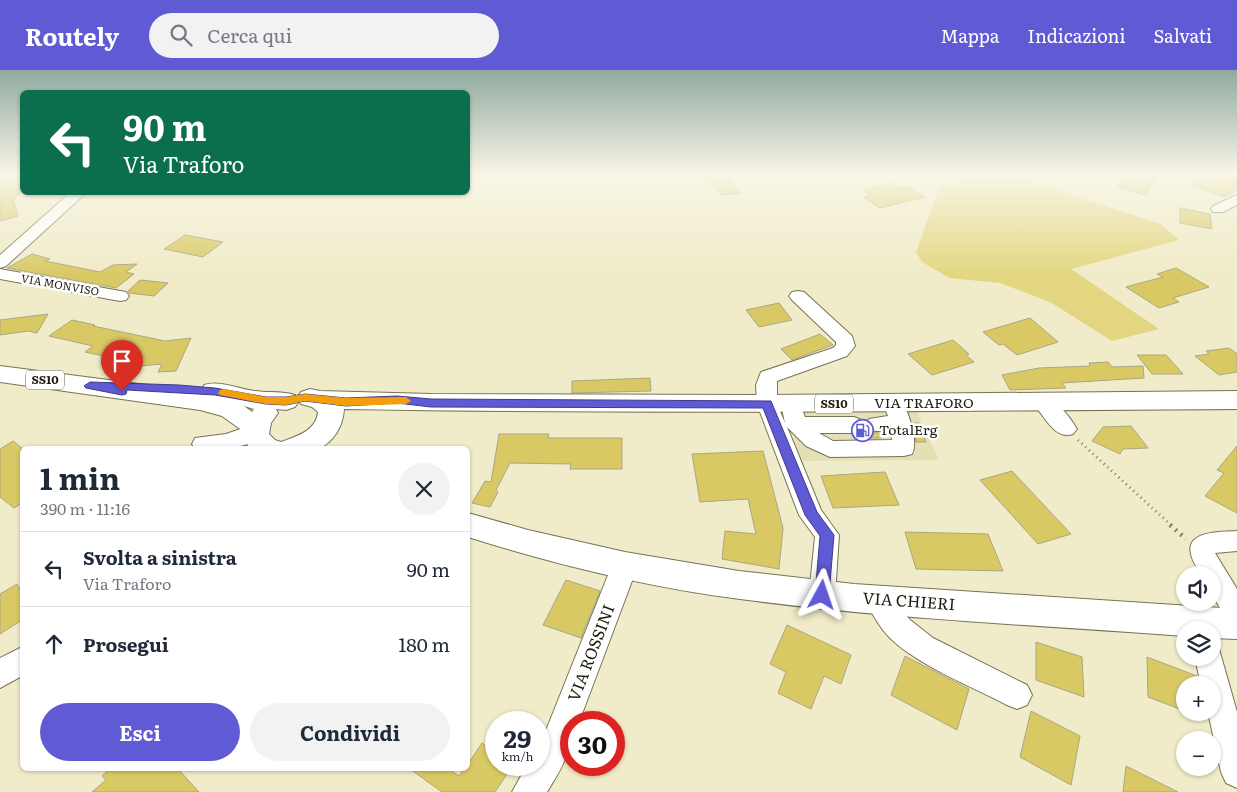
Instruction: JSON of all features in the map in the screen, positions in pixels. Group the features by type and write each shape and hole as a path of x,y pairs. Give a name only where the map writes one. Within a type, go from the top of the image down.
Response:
{"main road":[{"name":"SS10","path":"0,374 90,386"},
{"path":"90,386 215,391 255,400 286,401"},
{"path":"90,386 220,406 231,410 263,443"},
{"name":"VIA TRAFORO","path":"286,401 305,398 348,402 397,400 431,403 896,413 1043,402 1237,400"},
{"path":"320,400 326,404 332,414 324,437"},
{"path":"263,443 268,410 286,401"},
{"name":"VIA TRAFORO","path":"263,443 310,443 369,413 431,403"},
{"name":"VIA CHIERI","path":"470,526 528,543 625,565 739,585 822,595 1176,624"},
{"name":"VIA CHIERI","path":"1221,625 1237,624"}],"street":[{"path":"0,263 62,208"},
{"name":"VIA MONVISO","path":"0,274 120,296"},
{"path":"798,296 844,340 846,346 840,352 768,377 766,386 785,411 814,440 830,450 904,448 896,413 876,424"},
{"path":"1043,402 1066,429"},
{"path":"785,411 854,425"},
{"path":"785,411 811,515 827,535 822,595"},
{"path":"207,446 203,444 228,442 263,443"},
{"path":"1237,541 1208,543 1203,547 1203,554 1237,613"},
{"name":"VIA ROSSINI","path":"528,792 551,757 625,565"},
{"path":"878,599 898,628 923,647 1017,695"},
{"path":"0,674 20,661"},
{"path":"1211,666 1235,756"}],"path":[{"path":"1066,429 1203,554"}],"shaded area":[{"path":"932,208 1111,208 1161,224 1179,240 1071,269 1159,329 1112,341 1050,302 1000,283 950,278 922,262 916,252"},
{"path":"917,412 939,460 800,461 788,413"}],"building":[{"path":"0,208 16,208 18,216 0,221"},
{"path":"1180,208 1210,214 1212,229 1180,223"},
{"path":"185,235 223,242 203,257 164,249"},
{"path":"32,254 50,259 45,261 100,272 113,265 137,264 126,272 134,274 116,288 7,268"},
{"path":"1176,268 1209,287 1173,298 1179,302 1159,308 1126,287 1163,277 1157,274"},
{"path":"140,280 168,283 154,296 129,293 128,291"},
{"path":"779,303 792,320 759,327 746,310"},
{"path":"48,314 37,333 28,331 0,335 0,320"},
{"path":"1030,318 1058,342 1017,355 1003,344 999,345 983,332"},
{"path":"72,320 165,341 191,338 176,371 158,372 162,364 130,367 133,362 85,352 93,346 49,336"},
{"path":"820,334 833,345 792,360 781,349"},
{"path":"953,340 969,354 966,355 974,362 932,375 908,354"},
{"path":"1229,348 1237,354 1237,372 1219,375 1195,356 1209,354 1206,351"},
{"path":"1137,355 1166,355 1183,374 1152,374"},
{"path":"1108,362 1112,367 1143,366 1144,378 1062,383 1066,388 1010,390 1002,375 1039,368 1090,366 1089,363"},
{"path":"650,378 651,391 572,393 572,381"},
{"path":"913,423 919,423 926,442 916,442"},
{"path":"1131,426 1148,448 1123,449 1120,454 1092,441 1103,427"},
{"path":"865,428 868,431 879,433 881,438 858,438 857,434"},
{"path":"499,434 549,434 548,438 622,438 622,469 570,469 571,464 510,463 496,490 498,492 490,507 472,503 485,481 491,482"},
{"path":"13,441 20,446 20,504 14,508 0,497 0,449"},
{"path":"1237,446 1237,513 1205,496 1224,473 1217,470"},
{"path":"763,451 783,528 779,569 722,559 725,531 756,534 748,499 700,502 692,454"},
{"path":"1012,471 1071,534 1038,544 980,480"},
{"path":"885,472 899,505 833,508 821,476"},
{"path":"905,532 988,534 1003,571 916,569"},
{"path":"566,580 600,591 581,638 543,625"},
{"path":"17,584 20,589 20,621 0,634 0,594"},
{"path":"787,625 851,655 841,684 824,676 811,709 778,693 786,672 770,664"},
{"path":"1036,642 1082,657 1084,697 1036,680"},
{"path":"905,656 969,689 957,730 891,695"},
{"path":"1147,657 1197,676 1176,676 1176,708 1148,697"},
{"path":"1031,711 1080,736 1071,785 1020,757"},
{"path":"482,743 485,745 485,776 506,776 495,792 442,792 413,771 452,771 459,776 463,771 470,771 470,761"},
{"path":"1126,766 1178,792 1123,792"},
{"path":"107,771 180,771 199,792 92,792 106,780 102,776"}],"slow traffic":[{"path":"224,393 255,400 286,401 313,398 346,402 406,401"}],"place":[{"name":"TotalErg","path":"863,430"}],"route":[{"path":"122,391 90,386 179,388 215,391 255,400 286,401 313,398 346,402 397,400 431,403 768,404 811,515 827,535 822,595"}]}
